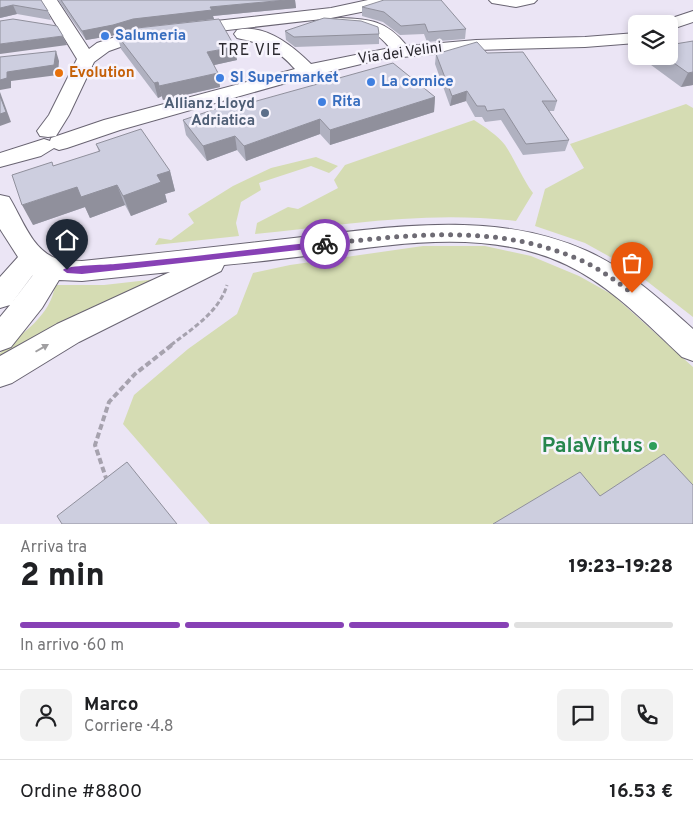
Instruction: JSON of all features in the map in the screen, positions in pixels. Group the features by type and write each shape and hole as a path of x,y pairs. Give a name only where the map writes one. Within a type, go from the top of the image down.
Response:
{"street":[{"path":"248,28 365,7 382,0"},
{"path":"497,0 516,2 528,0"},
{"path":"44,1 67,28 77,55 55,133"},
{"path":"678,22 693,16"},
{"path":"77,55 136,36 167,30 358,24 377,27 386,31 402,52"},
{"path":"44,26 67,28"},
{"path":"248,28 283,45 307,71"},
{"path":"678,34 693,32"},
{"name":"Via dei Velini","path":"0,155 55,133 91,134 112,125 307,71 374,56 476,45 585,42 628,39"},
{"name":"Via dei Velini","path":"0,160 33,151 55,133"},
{"path":"0,203 11,227 43,264"},
{"path":"0,297 22,269 43,264 82,270 233,255 392,236 476,234 524,240 575,257 601,271 632,293 693,348"},
{"path":"0,373 68,333 233,255"},
{"path":"0,338 32,300 43,264"}],"path":[{"path":"107,481 95,445 109,402 135,374 210,313 224,296 233,255"}],"green space":[{"path":"686,104 693,108 693,317 630,268 585,243 535,226 545,189 584,168 570,144"},
{"path":"474,120 487,128 505,145 533,193 516,221 451,217 418,218 255,234 257,223 288,207 298,209 338,188 334,180 345,165"},
{"path":"316,157 338,166 329,173 311,166 259,183 261,190 241,202 236,223 239,236 155,245 159,238 171,240 194,223 188,214 233,186 271,168"},
{"path":"423,246 485,246 531,256 579,276 613,295 693,367 693,524 210,524 123,424 134,395 188,349 237,314 253,273 290,265"},
{"path":"166,278 0,357 0,353 42,315 48,306 55,285 104,285"}],"building":[{"path":"0,0 41,0 48,11 13,5 0,8"},
{"path":"61,0 286,0 210,7 212,10 133,19 82,31"},
{"path":"384,0 441,0 466,29 428,32 425,24 401,26 384,12 362,7"},
{"path":"324,18 361,21 378,27 379,34 294,37 285,31"},
{"path":"13,19 57,26 63,36 0,44 0,21"},
{"path":"219,19 235,47 207,52 218,73 159,86 158,82 154,83 117,35 137,28"},
{"path":"693,41 693,72 688,73 677,65 678,44"},
{"path":"477,42 487,53 523,52 557,101 542,101 569,140 526,144 504,109 487,111 485,106 477,106 467,91 452,96 436,54"},
{"path":"56,51 54,65 7,72 7,78 0,80 0,57"},
{"path":"393,63 435,97 330,130 320,119 244,146 235,136 203,146 183,120 233,103 235,107"},
{"path":"0,96 6,112 0,114"},
{"path":"141,129 170,171 157,175 161,182 123,196 117,185 81,197 77,187 22,205 12,175 52,162 53,166 100,151 96,144"},
{"path":"664,454 693,485 693,524 493,524 580,472 600,496"},
{"path":"127,462 177,524 62,524 57,516"}],"way so far":[{"path":"325,244 392,236 437,234 476,234 524,240 575,257 601,271 632,293"}],"place":[{"name":"Salumeria","path":"105,36"},
{"name":"Evolution","path":"59,73"},
{"name":"SI Supermarket","path":"220,78"},
{"name":"La cornice","path":"371,82"},
{"name":"Rita","path":"322,102"},
{"name":"Allianz Lloyd Adriatica","path":"265,113"},
{"name":"PalaVirtus","path":"653,446"}],"district":[{"name":"TRE VIE","path":"250,51"}],"route":[{"path":"67,270 120,267 325,244"}]}
